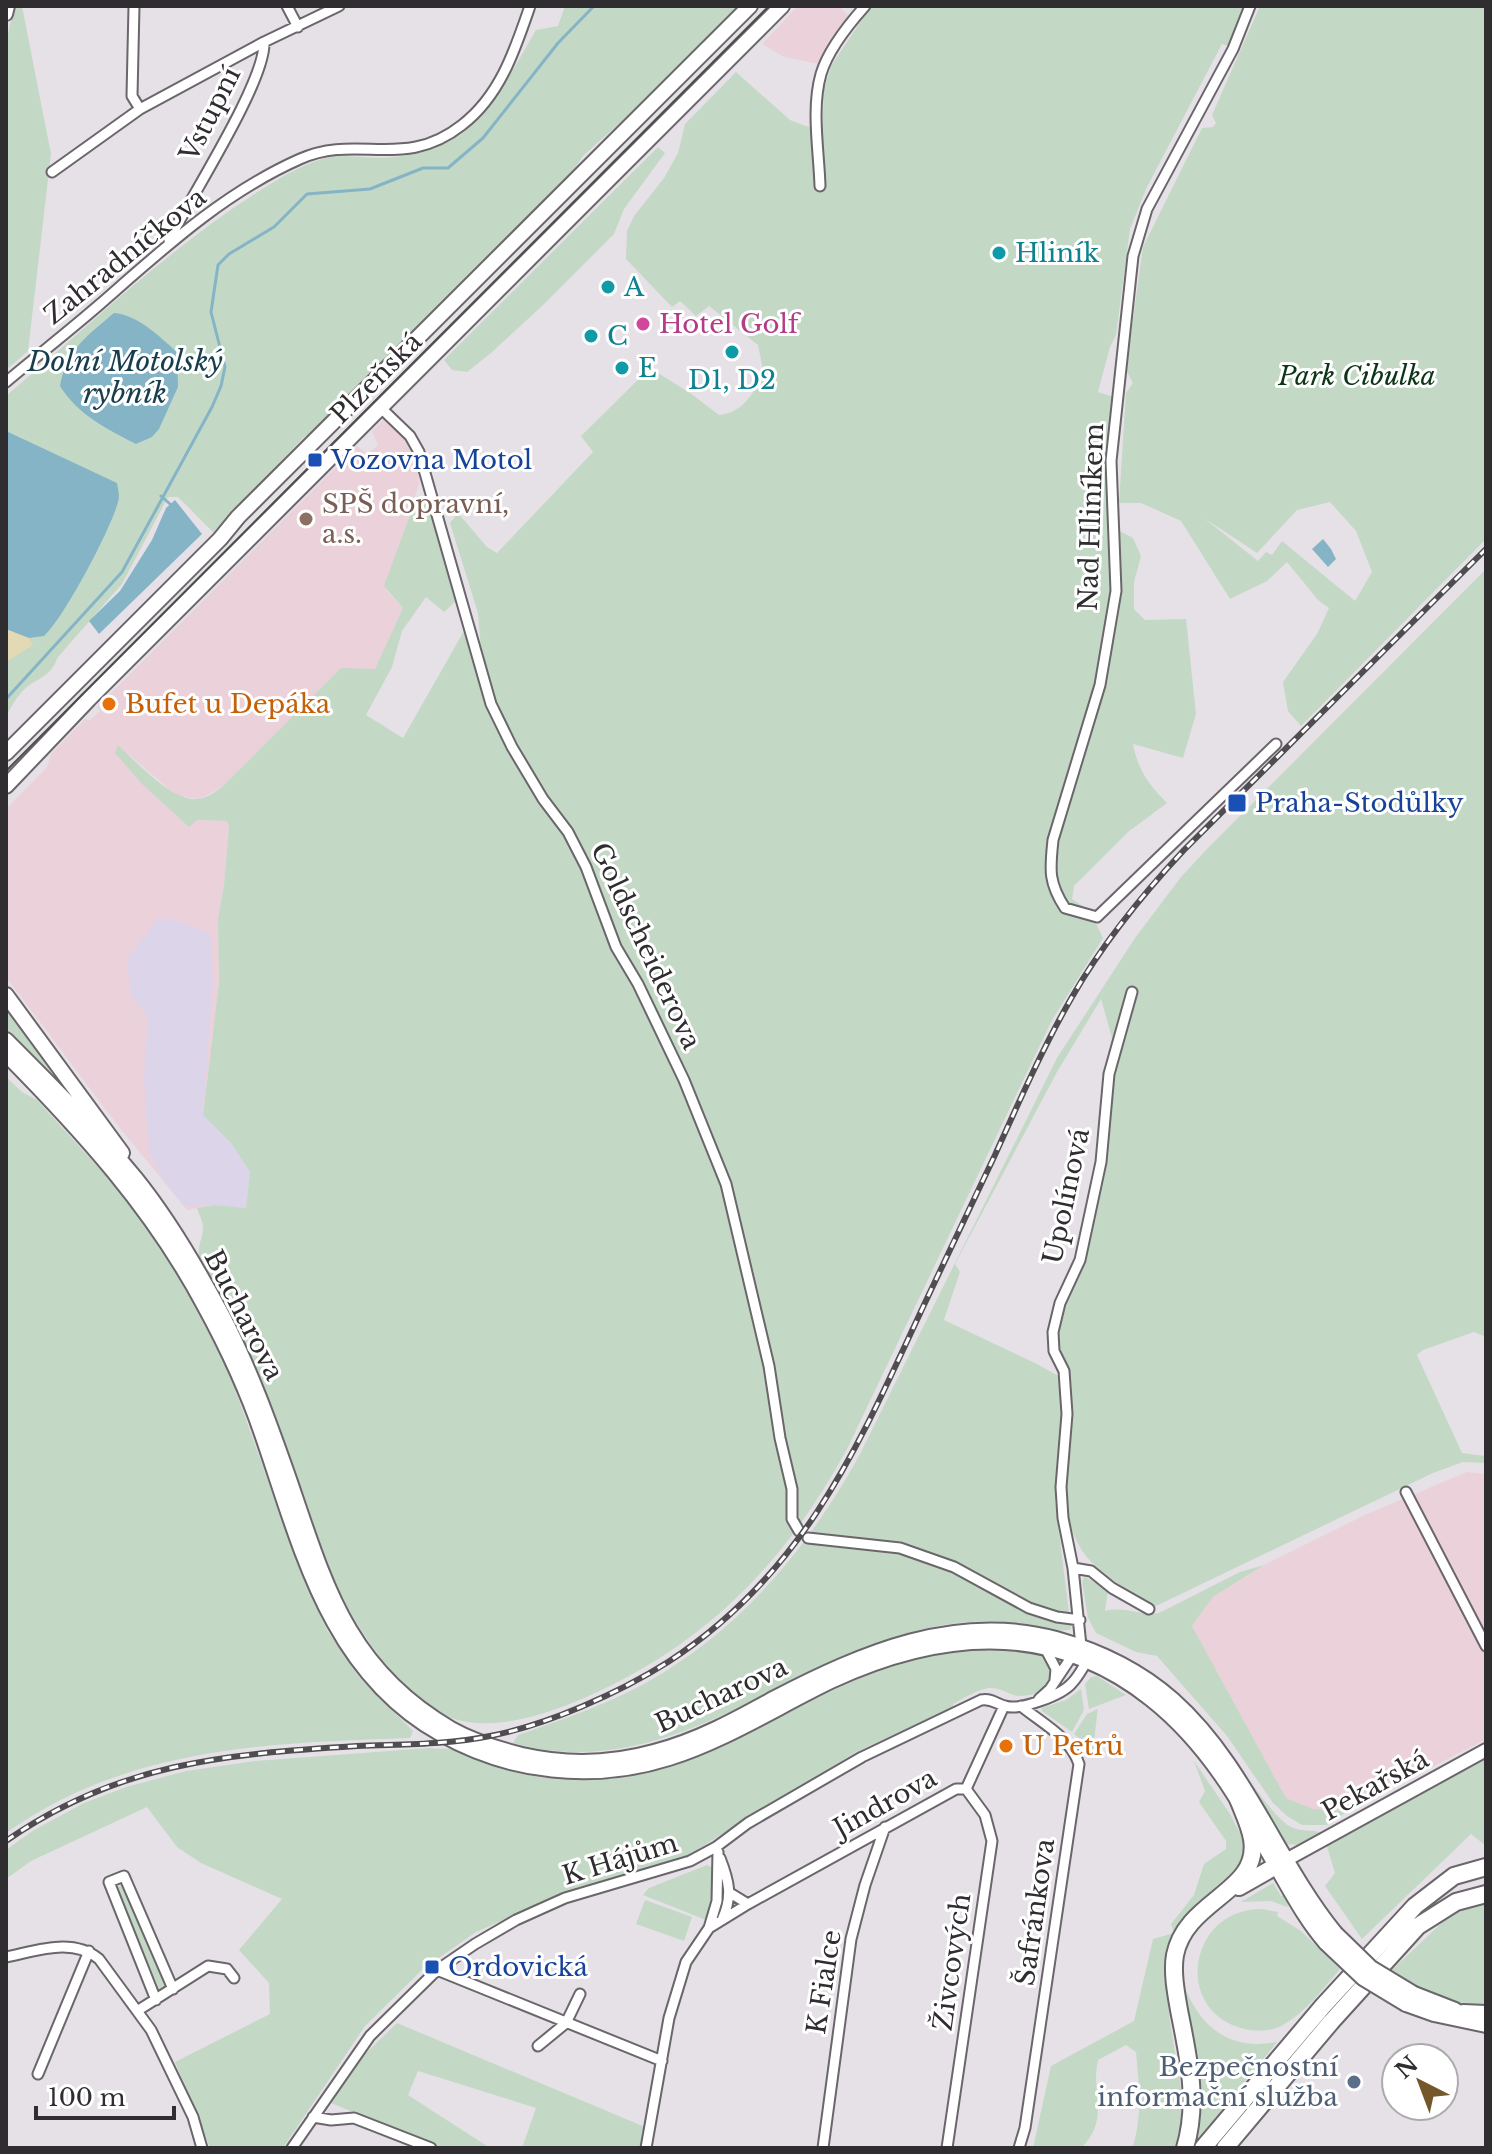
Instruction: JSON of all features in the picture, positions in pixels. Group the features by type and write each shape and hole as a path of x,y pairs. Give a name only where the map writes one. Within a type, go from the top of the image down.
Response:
{"highway":[{"path":"1185,2148 1190,2132 1193,2093 1177,1997 1175,1956 1187,1929 1206,1906 1237,1883 1251,1867 1252,1839 1238,1799"},
{"path":"1206,1906 1281,1863"},
{"path":"1203,2148 1323,2006 1415,1906 1454,1876 1486,1867"},
{"path":"1225,2148 1331,2022 1418,1926 1456,1902 1486,1894"},
{"path":"1463,2013 1485,2021"}],"main road":[{"name":"Plzeňská","path":"6,753 750,6"},
{"name":"Plzeňská","path":"6,786 54,734 782,6"},
{"path":"6,995 120,1148 136,1178"},
{"name":"Bucharova","path":"6,1040 136,1178 186,1263 222,1316 253,1381 319,1567 344,1622 372,1663 396,1690 419,1709 474,1741 501,1750 557,1761 620,1759 678,1745 737,1719 832,1669 925,1637 972,1630 1042,1636 1136,1673 1180,1707 1228,1766 1281,1863"},
{"name":"Bucharova","path":"6,1054 168,1234"},
{"path":"6,1068 43,1094"},
{"name":"Bucharova","path":"186,1263 237,1369 309,1570 335,1626 367,1674 396,1703 433,1729 493,1758 541,1769 595,1772 640,1766 695,1749 832,1681 913,1651 974,1640 1013,1641 1076,1651 1087,1661 1127,1681 1164,1710 1207,1754 1320,1915 1330,1938 1434,2014 1485,2021"},
{"name":"Bucharova","path":"1410,1999 1463,2013"}],"street":[{"path":"6,14 8,6"},
{"path":"134,6 132,96 140,109"},
{"path":"287,6 298,27"},
{"path":"52,172 140,109 264,42 339,6"},
{"name":"Zahradníčkova","path":"6,382 195,223 250,186 308,155 341,149 402,151 427,145 454,131 474,116 495,88 514,54 530,6"},
{"path":"820,186 817,97 821,73 865,6"},
{"name":"Nad Hliníkem","path":"1250,6 1233,49 1147,209 1133,256 1111,461 1116,591 1100,685 1053,840 1050,863 1050,881 1065,908 1097,917 1276,744"},
{"name":"Vstupní","path":"166,247 245,100 264,53 264,42"},
{"name":"Goldscheiderova","path":"381,408 410,436 419,452 491,704 512,747 543,799 568,832 586,867 616,947 638,984 684,1080 726,1184 769,1366 780,1438 792,1489 792,1519 799,1531"},
{"name":"Upolínová","path":"1076,1651 1080,1620 1063,1518 1061,1487 1067,1414 1064,1371 1054,1351 1053,1332 1060,1303 1080,1260 1101,1162 1109,1074 1132,992"},
{"path":"1406,1492 1486,1646"},
{"path":"808,1538 846,1540 910,1551 954,1567 1029,1608 1080,1620"},
{"path":"1073,1568 1091,1571 1112,1588 1149,1609"},
{"path":"1044,1647 1056,1669 1055,1681"},
{"path":"1037,1701 1076,1651"},
{"name":"K Hájům","path":"292,2148 370,2036 437,1970 516,1920 565,1898 690,1861 717,1849 748,1823 921,1727 981,1700 988,1699 1004,1706 1021,1706 1060,1693 1087,1661"},
{"name":"Jindrova","path":"709,1928 885,1827 956,1789 966,1789 1004,1706"},
{"name":"Šafránkova","path":"1019,2148 1027,2113 1079,1764 1075,1752 1063,1738 1021,1706"},
{"name":"Pekařská","path":"1281,1863 1486,1750"},
{"name":"Živcových","path":"947,2148 992,1841 985,1815 966,1789"},
{"name":"K Fialce","path":"823,2148 851,1939 885,1827"},
{"path":"717,1849 730,1884 722,1921"},
{"name":"Jindrova","path":"646,2148 679,1980 694,1947 709,1928 717,1901 717,1849"},
{"path":"156,2000 109,1882 124,1876 173,1989"},
{"path":"730,1893 748,1904"},
{"path":"6,1957 68,1945 89,1951 99,1959 151,2030 193,2117 202,2148"},
{"path":"38,2074 89,1951"},
{"path":"137,2011 208,1966 227,1969 234,1978"},
{"path":"437,1970 662,2061"},
{"path":"538,2046 566,2023 580,1994"},
{"path":"313,2117 331,2120 354,2118 431,2148"}],"shaded area":[{"path":"798,6 839,6 850,18 819,64 784,57 762,44"},
{"path":"385,418 410,446 417,463 419,483 387,591 403,608 375,669 221,788 199,799 179,796 119,746 115,752 142,784 189,826 196,820 228,821 229,826 218,919 219,982 203,1114 224,1135 250,1171 246,1208 215,1205 187,1210 119,1127 6,977 6,809 47,767 51,754 85,719 90,720 100,711 97,707 357,446 368,454 378,445 372,431"},
{"path":"168,918 210,933 213,983 203,1114 231,1143 250,1171 246,1208 215,1205 185,1207 162,1179 149,1153 144,1077 148,1018 131,995 127,959 158,919"},
{"path":"1467,1472 1486,1474 1486,1739 1348,1811 1313,1809 1286,1798 1192,1626 1213,1597 1264,1565 1367,1514"}],"green space":[{"path":"14,6 22,6 51,154 28,351 6,370 6,43"},
{"path":"565,6 739,6 642,103 583,156 571,174 303,438 213,532 178,497 168,497 122,584 50,670 23,690 6,716 6,396 168,257 236,206 279,179 331,157 387,158 421,152 445,143 464,130 497,95 536,30 558,26"},
{"path":"871,6 1246,6 1228,46 1222,44 1147,187 1130,229 1116,335 1098,392 1114,397 1106,481 1108,525 1133,538 1141,556 1134,582 1134,609 1145,620 1186,619 1196,714 1183,758 1133,744 1145,776 1167,803 1128,832 1074,886 1072,899 1090,911 1103,938 1051,1022 848,1447 803,1520 778,1553 720,1613 652,1663 597,1692 538,1715 497,1723 458,1720 422,1699 389,1667 360,1629 336,1586 316,1539 239,1330 201,1261 199,1252 203,1226 197,1208 215,1205 246,1208 250,1172 231,1143 203,1115 219,982 218,919 229,826 227,821 197,820 189,827 142,784 115,753 118,745 155,780 177,794 204,798 221,788 341,668 375,669 403,608 384,586 417,496 426,500 457,600 444,612 426,597 402,631 392,667 366,715 403,738 464,631 489,705 501,719 482,662 478,613 450,523 458,513 487,547 497,553 593,452 581,436 650,368 719,415 735,410 751,396 764,375 758,345 709,306 696,316 680,301 672,307 626,259 627,231 678,153 685,124 736,72 790,120 822,132 824,90 831,66"},
{"name":"Park Cibulka","path":"1260,6 1486,6 1486,539 1301,726 1288,711 1283,682 1317,634 1329,608 1318,600 1287,562 1267,581 1230,599 1181,521 1141,503 1119,503 1126,393 1133,383 1126,370 1143,247 1202,128 1213,127 1216,123 1212,115","holes":["1330,502 1356,531 1372,572 1355,601 1282,541 1272,555 1266,552 1258,561 1204,518 1257,553 1297,510"]},
{"path":"658,147 665,153 624,209 614,234 491,353 467,372 452,370 444,360"},
{"path":"1486,569 1486,1337 1474,1332 1417,1355 1462,1453 1486,1456 1486,1463 1463,1462 1433,1473 1154,1607 1114,1581 1087,1557 1075,1537 1064,1501 1055,1500 1071,1629 990,1622 933,1627 879,1643 828,1664 676,1734 624,1748 570,1752 513,1743 518,1735 612,1700 677,1664 740,1614 794,1555 818,1523 860,1454 1057,1058 1135,938 1181,877","holes":["1101,999 1112,1038 1103,1081 1097,1163 1078,1252 1057,1302 1051,1353 1060,1377 944,1320 960,1272 955,1264 1057,1072"]},
{"path":"6,1005 91,1117 6,1031"},
{"path":"6,1077 22,1092 37,1100 129,1201 175,1270 229,1372 301,1573 327,1630 361,1679 413,1731 410,1738 251,1748 149,1766 52,1804 6,1833"},
{"path":"1264,1565 1213,1597 1192,1626 1286,1798 1313,1809 1348,1811 1327,1825 1302,1825 1287,1816 1273,1803 1227,1736 1157,1656 1136,1652 1096,1633 1088,1618 1082,1581 1085,1577 1108,1590 1105,1611 1152,1614 1240,1572"},
{"path":"998,1647 1043,1655 1051,1671 1051,1678 1044,1689 1016,1696 993,1688 975,1692 953,1704 953,1707 856,1752 688,1855 609,1881 581,1886 476,1932 423,1969 365,2026 283,2148 210,2148 175,2062 270,2014 269,1983 239,1950 282,1899 201,1863 177,1847 147,1807 31,1861 6,1879 6,1850 34,1830 84,1803 126,1787 186,1771 255,1761 429,1748 454,1750 504,1769 533,1776 577,1780 622,1777 687,1761 826,1693 883,1669 933,1654"},
{"path":"1097,1676 1126,1695 1089,1709 1085,1684 1091,1677"},
{"path":"1081,1689 1084,1710 1072,1732 1042,1711 1042,1708 1066,1700"},
{"path":"1098,1709 1093,1751 1074,1734 1087,1714"},
{"path":"1222,1742 1264,1801 1283,1821 1295,1829 1321,1833 1299,1845 1285,1844"},
{"path":"1486,1758 1486,1846 1471,1834 1362,1939 1325,1886 1335,1873 1326,1843"},
{"path":"1194,1761 1243,1839 1243,1863 1238,1877 1201,1900 1182,1920 1169,1959 1168,2001 1182,2106 1181,2127 1175,2148 1132,2148 1138,2124 1139,2088 1136,2052 1126,2045 1098,2060 1095,2127 1081,2148 1033,2148 1051,2066 1134,2021 1153,1939 1174,1933 1171,1924 1194,1895 1204,1864 1226,1849 1226,1841 1199,1802 1205,1791"},
{"path":"707,1865 716,1869 713,1904 706,1920 643,1895 649,1888"},
{"path":"1273,1883 1281,1896 1284,1895 1287,1907 1271,1901 1241,1902"},
{"path":"125,1884 167,1986 159,1989 117,1887"},
{"path":"645,1900 692,1917 684,1941 636,1924"},
{"path":"1486,1900 1486,2008 1436,1996 1389,1973 1451,1914"},
{"path":"1262,1909 1278,1912 1277,1916 1301,1931 1340,1969 1314,2000 1291,2020 1273,2029 1257,2031 1241,2028 1219,2017 1205,2001 1198,1981 1199,1961 1206,1941 1219,1924 1238,1913"},
{"path":"1184,1986 1199,2014 1219,2033 1245,2043 1277,2042 1197,2141 1181,1987"},
{"path":"397,2023 645,2127 641,2148 522,2148 536,2108 418,2071 408,2095 490,2148 442,2148 331,2103 366,2053"}],"sand":[{"path":"6,629 29,638 33,645 6,662"}],"water":[{"name":"Dolní Motolský rybník","path":"114,313 140,322 177,352 178,387 159,429 152,437 136,444 84,413 60,386 73,353"},
{"path":"6,431 117,483 119,492 114,515 86,572 44,636 29,638 6,629"},
{"path":"175,500 202,534 99,634 89,621 120,591 152,540 166,508"},
{"path":"1323,539 1336,559 1328,567 1312,549"}],"waterway":[{"path":"6,699 122,572 212,407 225,367 211,312 218,265 229,254 274,227 307,194 370,189 423,168 448,168 483,138 558,43 594,6"},
{"path":"161,496 170,504"}],"tram line":[{"path":"6,771 769,6"}],"railway":[{"path":"6,1841 90,1794 174,1767 262,1753 424,1744 512,1731 582,1706 628,1685 668,1662 715,1627 756,1589 791,1548 850,1458 1041,1055 1072,997 1110,939 1184,850 1486,549"}],"place":[{"name":"Hliník","path":"999,253"},
{"name":"A","path":"608,287"},
{"name":"Hotel Golf","path":"643,324"},
{"name":"C","path":"591,336"},
{"name":"D1, D2","path":"732,352"},
{"name":"E","path":"622,368"},
{"name":"Vozovna Motol","path":"315,460"},
{"name":"SPŠ dopravní, a.s.","path":"306,519"},
{"name":"Bufet u Depáka","path":"109,704"},
{"name":"Praha-Stodůlky","path":"1237,803"},
{"name":"U Petrů","path":"1006,1746"},
{"name":"Ordovická","path":"432,1967"},
{"name":"Bezpečnostní informační služba","path":"1354,2082"}]}
